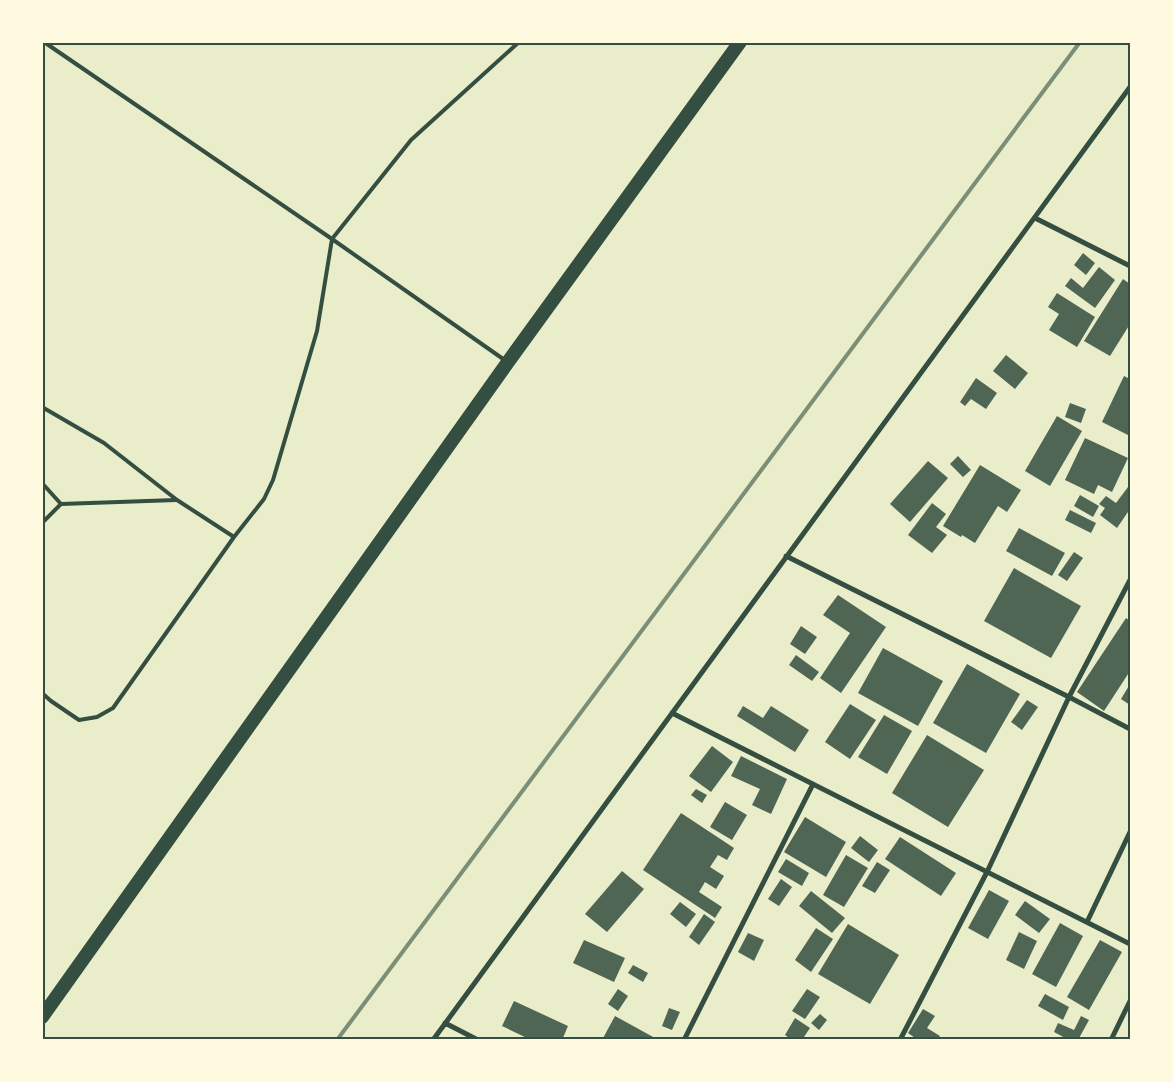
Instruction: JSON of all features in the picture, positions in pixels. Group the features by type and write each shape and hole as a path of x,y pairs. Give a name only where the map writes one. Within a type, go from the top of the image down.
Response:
{"highway":[{"path":"42,1016 508,362 740,42"}],"street":[{"path":"433,1040 1130,86"},
{"path":"1035,218 1130,266"},
{"path":"786,556 1130,729"},
{"path":"900,1040 987,872 1069,697 1130,580"},
{"path":"672,713 1130,944"},
{"path":"684,1040 813,784"},
{"path":"1087,922 1130,832"},
{"path":"1111,1040 1130,1001"},
{"path":"445,1023 478,1040"}],"lane":[{"path":"44,42 508,362"},
{"path":"42,692 51,701 79,720 97,717 113,708 234,536 264,499 273,480 317,330 332,239 411,140 519,42"},
{"path":"42,407 104,442 177,500 234,536"},
{"path":"42,483 61,504"},
{"path":"42,523 61,504 177,500"}],"building":[{"path":"1083,253 1095,263 1086,275 1074,265"},
{"path":"1099,267 1115,280 1095,308 1065,286 1071,278 1083,288"},
{"path":"1123,279 1130,284 1130,324 1110,356 1084,341"},
{"path":"1057,293 1095,317 1077,347 1049,330 1059,314 1048,307"},
{"path":"1006,355 1028,373 1015,389 993,371"},
{"path":"1124,376 1130,379 1130,436 1102,422"},
{"path":"976,378 997,393 986,409 971,399 965,406 960,402"},
{"path":"1070,403 1086,409 1081,423 1065,417"},
{"path":"1057,416 1082,431 1050,486 1025,471"},
{"path":"1085,438 1128,458 1112,492 1098,485 1094,494 1065,480"},
{"path":"958,456 971,470 963,477 950,464"},
{"path":"928,461 948,478 910,522 890,504"},
{"path":"980,465 1021,490 1007,512 998,506 975,543 943,526"},
{"path":"1128,487 1130,489 1130,509 1117,528 1100,515 1105,508 1099,504 1106,496 1116,503"},
{"path":"1080,495 1099,506 1093,517 1074,506"},
{"path":"932,503 946,514 936,527 947,535 932,553 908,535"},
{"path":"1070,510 1096,523 1091,533 1065,520"},
{"path":"1019,528 1065,553 1052,576 1006,551"},
{"path":"1074,552 1083,558 1067,581 1058,575"},
{"path":"1014,568 1081,606 1051,658 984,621"},
{"path":"838,595 886,627 841,693 820,678 850,633 823,615"},
{"path":"1126,618 1130,621 1130,671 1104,711 1077,692"},
{"path":"801,626 817,637 805,654 790,644"},
{"path":"883,648 943,681 918,726 858,693"},
{"path":"796,655 819,672 812,681 789,665"},
{"path":"967,664 1020,694 986,753 933,723"},
{"path":"1130,684 1130,705 1121,699"},
{"path":"1027,700 1038,707 1022,730 1011,722"},
{"path":"850,704 876,720 850,759 825,742"},
{"path":"743,706 763,718 771,706 809,730 795,752 737,716"},
{"path":"884,715 912,731 887,774 858,757"},
{"path":"927,735 984,770 948,827 892,793"},
{"path":"712,746 733,762 711,792 689,776"},
{"path":"741,756 787,779 771,814 752,805 760,789 731,776"},
{"path":"696,789 707,795 702,803 691,795"},
{"path":"725,802 747,815 732,840 710,827"},
{"path":"681,813 734,848 727,860 718,855 710,867 724,876 716,889 705,882 699,892 722,907 715,918 643,870"},
{"path":"805,817 846,842 826,877 784,852"},
{"path":"860,836 878,850 869,862 851,848"},
{"path":"900,837 956,873 941,896 885,859"},
{"path":"846,855 868,868 844,907 823,895"},
{"path":"786,859 809,873 802,886 778,872"},
{"path":"877,862 890,870 875,893 862,886"},
{"path":"622,871 644,889 607,932 585,914"},
{"path":"781,879 792,887 779,906 768,899"},
{"path":"989,890 1009,901 988,939 968,928"},
{"path":"811,891 845,918 832,933 799,906"},
{"path":"1025,901 1050,919 1039,933 1015,915"},
{"path":"680,902 696,914 686,927 670,914"},
{"path":"704,914 715,922 699,945 689,937"},
{"path":"1060,923 1083,936 1056,987 1032,974"},
{"path":"848,924 899,955 870,1004 818,974"},
{"path":"816,928 833,939 811,972 795,960"},
{"path":"1019,932 1037,941 1024,969 1006,960"},
{"path":"748,933 764,940 754,961 738,952"},
{"path":"584,940 625,958 614,982 573,963"},
{"path":"1100,940 1122,952 1089,1010 1067,997"},
{"path":"633,965 648,973 643,982 628,973"},
{"path":"618,989 628,996 618,1011 608,1004"},
{"path":"807,989 820,997 805,1019 792,1011"},
{"path":"1045,994 1069,1007 1063,1020 1038,1006"},
{"path":"514,1001 568,1026 562,1040 531,1040 502,1026"},
{"path":"669,1008 680,1012 672,1030 662,1026"},
{"path":"923,1009 935,1016 927,1028 940,1036 938,1040 918,1040 908,1033"},
{"path":"820,1014 827,1020 819,1030 811,1023"},
{"path":"615,1016 655,1038 654,1040 602,1040"},
{"path":"1081,1016 1089,1020 1078,1040 1069,1040 1054,1032 1058,1023 1074,1030"},
{"path":"795,1018 810,1028 802,1040 792,1040 785,1035"}],"railway":[{"path":"337,1040 1080,42"}]}
